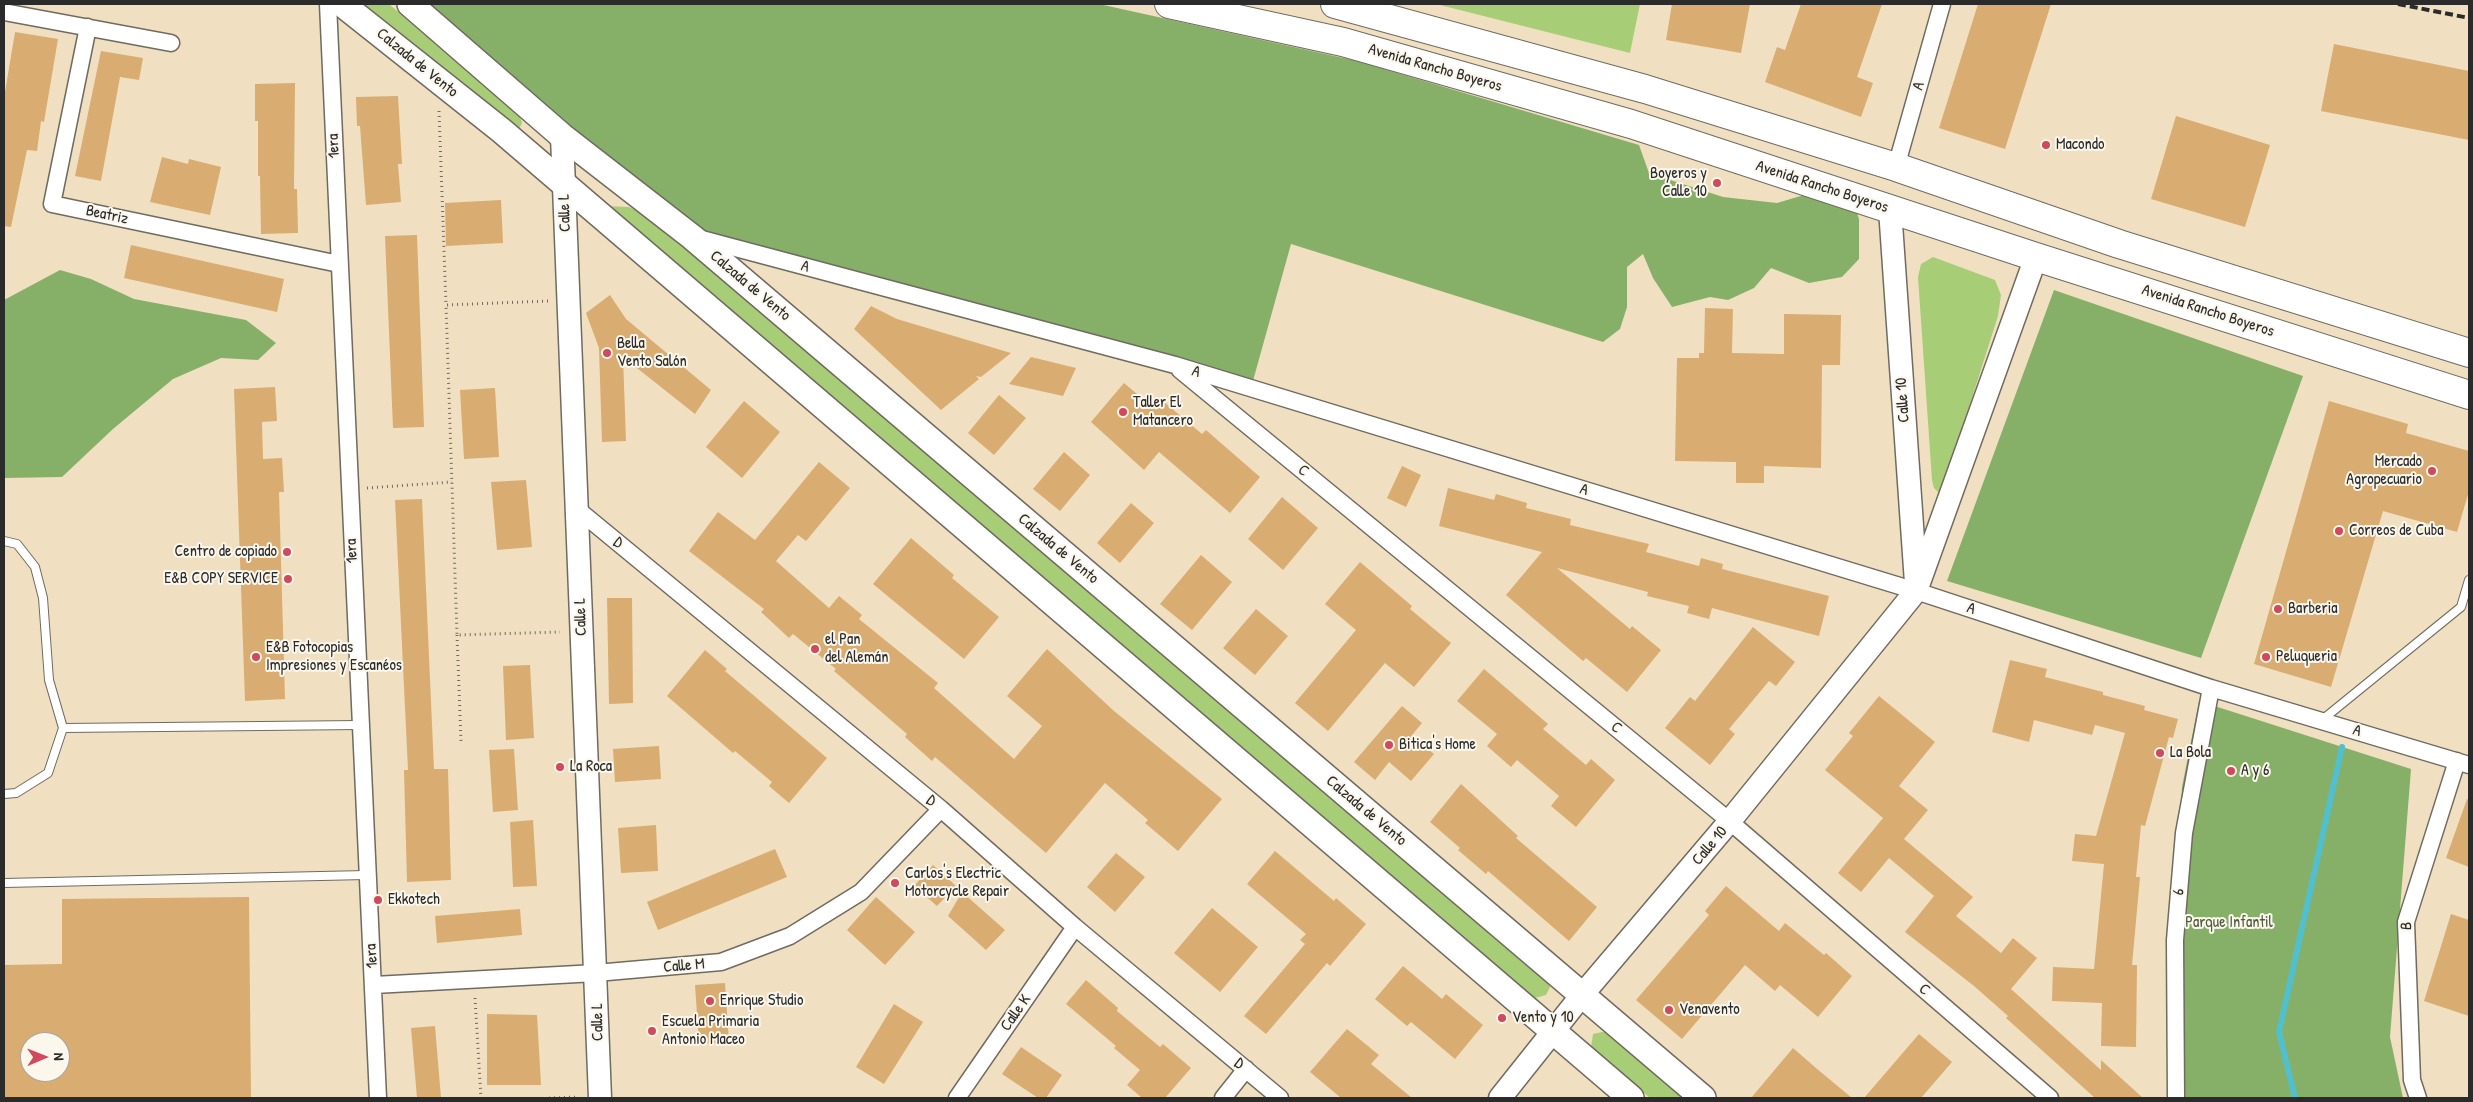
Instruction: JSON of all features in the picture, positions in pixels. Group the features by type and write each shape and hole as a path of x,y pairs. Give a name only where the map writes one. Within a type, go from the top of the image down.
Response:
{"highway":[{"name":"Avenida Rancho Boyeros","path":"1169,4 1343,42 1631,124 2036,257 2469,395"},
{"path":"1335,4 1645,89 1896,167 2119,244 2469,353"},
{"path":"2440,343 2469,348"}],"main road":[{"name":"Calzada de Vento","path":"342,4 502,131 590,209 1631,1098"},
{"name":"Calzada de Vento","path":"410,4 562,136 692,237 1703,1098"},
{"path":"502,131 514,136 524,130 530,117 524,102"},
{"path":"590,209 592,194 596,186 603,182 623,184"}],"street":[{"name":"1era","path":"328,4 366,875 374,985 378,1098"},
{"name":"A","path":"1896,167 1942,4"},
{"path":"4,12 172,43"},
{"name":"Beatriz","path":"88,26 52,204 340,264"},
{"name":"Calle L","path":"562,136 600,1097"},
{"name":"Calle 10","path":"1890,209 1916,591"},
{"name":"A","path":"692,237 1175,365 1916,591 2211,688 2463,763"},
{"name":"Calle 10","path":"1500,1098 1582,995 1729,822 1916,591 2036,257"},
{"name":"C","path":"1175,365 1729,822 2050,1098"},
{"name":"D","path":"577,509 941,809 1075,927 1280,1098"},
{"name":"6","path":"2176,1098 2177,921 2184,833 2211,688"},
{"name":"B","path":"2418,1098 2412,1080 2406,922 2463,763"},
{"name":"Calle M","path":"374,985 596,973 721,962 790,936 861,892 941,809"},
{"name":"Calle K","path":"957,1098 1075,927"},
{"path":"1223,1098 1246,1069"}],"lane":[{"path":"4,541 17,544 35,567 43,598 49,680 63,728 48,773 16,793 4,794"},
{"path":"2322,720 2461,608 2469,580"},
{"path":"63,728 360,725"},
{"path":"4,883 366,875"}],"path":[{"path":"438,80 461,741"},
{"path":"446,305 569,301"},
{"path":"350,489 452,482"},
{"path":"457,635 582,631"},
{"path":"474,980 481,1098"},
{"path":"550,1098 600,1097"}],"green space":[{"path":"356,4 389,4 520,116 522,123 519,129 514,132"},
{"path":"410,4 1099,4 1357,61 1639,145 1649,173 1723,197 1777,203 1804,195 1856,209 1859,219 1859,259 1842,277 1809,283 1771,268 1754,288 1728,300 1710,297 1672,307 1653,278 1643,254 1627,267 1627,307 1620,329 1603,342 1291,244 1251,388 692,237"},
{"path":"1436,4 1640,4 1630,53"},
{"path":"603,206 629,207 649,217 1547,979 1550,987 1546,995 1535,998 1064,609"},
{"path":"1933,257 1995,280 2001,295 1998,316 1944,486 1938,492 1934,488 1932,480 1918,277 1921,264"},
{"path":"60,270 91,279 134,299 246,320 276,343 258,360 221,358 173,379 113,429 62,477 4,478 4,300"},
{"path":"2054,290 2303,376 2201,658 1947,581"},
{"name":"Parque Infantil","path":"2199,701 2411,769 2390,1037 2403,1098 2176,1098 2169,1032 2182,787"},
{"path":"1607,1031 1688,1098 1650,1098 1591,1047 1593,1034"}],"building":[{"path":"1672,4 1750,4 1741,53 1666,40"},
{"path":"1801,4 1882,4 1857,77 1873,83 1861,117 1765,82 1777,47 1785,50"},
{"path":"1978,4 2051,4 2005,149 1939,128"},
{"path":"15,32 58,39 44,122 41,121 37,151 27,150 11,227 4,226 4,98"},
{"path":"2334,44 2469,71 2469,140 2321,111"},
{"path":"101,51 143,58 139,80 120,77 101,181 75,176"},
{"path":"295,83 294,189 297,189 298,233 261,234 258,121 255,121 255,84"},
{"path":"398,96 402,164 398,164 401,202 366,205 360,126 357,126 356,97"},
{"path":"2176,116 2270,145 2245,227 2151,199"},
{"path":"162,157 188,164 189,159 221,167 210,215 150,202"},
{"path":"501,200 503,243 446,246 445,203"},
{"path":"417,235 424,427 393,428 385,236"},
{"path":"131,245 284,279 277,312 124,278"},
{"path":"610,295 626,319 711,390 695,414 623,357 626,441 602,442 599,348 586,313"},
{"path":"871,306 897,319 1011,353 981,377 976,376 979,379 941,410 854,329"},
{"path":"1705,308 1733,309 1732,353 1784,354 1784,314 1841,315 1840,365 1822,365 1821,468 1764,466 1764,483 1736,483 1736,462 1675,461 1677,358 1699,358 1699,353 1704,353"},
{"path":"1031,357 1076,368 1063,396 1009,384"},
{"path":"1124,383 1156,410 1163,401 1202,434 1206,430 1260,477 1230,513 1159,452 1144,470 1091,422"},
{"path":"275,387 277,421 262,422 263,459 282,458 284,492 279,492 285,699 245,701 234,389"},
{"path":"495,388 499,457 464,459 460,390"},
{"path":"999,395 1026,418 994,455 968,433"},
{"path":"744,401 780,432 742,478 706,447"},
{"path":"2329,401 2408,424 2406,433 2469,451 2469,491 2457,532 2383,511 2331,687 2254,664"},
{"path":"1064,452 1090,475 1060,511 1033,489"},
{"path":"819,462 850,488 806,541 798,535 776,561 829,608 839,596 862,615 859,619 938,683 934,688 1014,759 1042,726 1007,696 1047,649 1114,711 1222,799 1178,851 1145,823 1148,820 1105,783 1046,853 935,757 932,761 905,737 907,734 834,671 836,669 793,634 789,638 761,612 764,609 689,551 718,512 755,540"},
{"path":"1402,466 1421,475 1406,507 1387,498"},
{"path":"526,480 532,547 497,550 491,482"},
{"path":"1448,488 1494,500 1496,494 1527,503 1526,508 1571,519 1570,525 1649,544 1646,552 1699,566 1701,558 1723,564 1722,569 1829,596 1819,636 1712,608 1709,619 1687,613 1689,606 1647,596 1648,592 1557,568 1630,629 1632,626 1661,650 1627,692 1586,658 1583,661 1506,595 1542,552 1439,526"},
{"path":"1282,497 1318,528 1283,570 1248,539"},
{"path":"422,499 434,769 448,769 451,880 407,882 404,770 408,770 395,500"},
{"path":"1131,503 1154,523 1120,563 1097,543"},
{"path":"911,538 954,575 952,578 999,617 964,659 873,584"},
{"path":"1201,555 1232,582 1192,630 1160,604"},
{"path":"1360,562 1412,606 1410,609 1451,643 1414,687 1385,663 1328,731 1295,703 1356,630 1325,604"},
{"path":"607,598 632,598 633,703 609,704"},
{"path":"1256,609 1288,636 1255,675 1223,648"},
{"path":"1753,627 1795,662 1776,686 1769,681 1729,729 1735,734 1710,765 1665,728 1690,697 1695,701"},
{"path":"705,650 727,669 725,671 827,758 789,803 769,786 772,782 735,751 733,753 667,696"},
{"path":"2010,660 2047,669 2045,677 2103,692 2103,695 2145,706 2144,710 2178,719 2173,738 2169,737 2145,826 2141,825 2136,877 2140,877 2132,965 2137,965 2136,1047 2101,1046 2102,1003 2052,1001 2053,967 2094,969 2104,864 2072,861 2075,834 2096,836 2125,733 2095,725 2092,735 2034,720 2029,742 1992,732"},
{"path":"530,665 534,738 506,740 503,666"},
{"path":"1484,669 1548,724 1543,729 1586,765 1591,759 1615,780 1576,827 1551,806 1559,796 1517,760 1511,767 1487,746 1497,734 1457,701"},
{"path":"1879,696 1935,742 1899,786 1928,810 1904,839 1973,897 1956,916 2001,953 2013,938 2037,958 2011,989 2101,1070 2101,1060 2143,1098 2095,1098 2006,1018 2008,1016 1974,986 1905,932 1934,896 1889,858 1861,892 1838,873 1883,818 1825,770 1853,736 1849,733"},
{"path":"1402,706 1422,723 1412,735 1434,754 1411,781 1389,762 1375,780 1354,762"},
{"path":"659,746 661,779 615,782 613,749"},
{"path":"514,749 518,810 493,812 489,750"},
{"path":"1461,784 1518,836 1516,838 1597,907 1569,941 1488,871 1486,874 1430,822"},
{"path":"2467,799 2469,800 2469,867 2446,858"},
{"path":"533,820 537,886 513,887 510,822"},
{"path":"656,825 658,871 621,873 618,828"},
{"path":"775,849 787,877 658,930 647,902"},
{"path":"1275,851 1334,901 1336,898 1366,924 1330,966 1327,963 1266,1034 1244,1016 1305,944 1300,940 1306,934 1247,884"},
{"path":"1116,853 1145,877 1115,912 1087,887"},
{"path":"933,865 956,886 937,906 914,886"},
{"path":"1726,886 1779,931 1785,923 1824,955 1826,953 1852,976 1818,1017 1780,985 1775,991 1745,965 1682,1039 1636,1000 1709,915 1705,911"},
{"path":"962,892 1005,930 986,950 948,916"},
{"path":"249,897 251,1098 4,1097 4,965 62,964 62,899"},
{"path":"876,897 915,932 885,965 847,930"},
{"path":"1212,908 1258,947 1220,992 1174,953"},
{"path":"520,909 522,935 437,943 435,916"},
{"path":"2451,914 2469,920 2469,1016 2424,1001"},
{"path":"1403,966 1442,999 1446,994 1483,1025 1455,1059 1411,1022 1407,1026 1375,999"},
{"path":"1086,980 1118,1008 1117,1011 1160,1047 1163,1044 1191,1068 1165,1098 1142,1098 1127,1085 1140,1070 1114,1048 1116,1046 1066,1004"},
{"path":"725,983 729,1042 699,1044 695,985"},
{"path":"894,1004 923,1022 884,1084 856,1067"},
{"path":"487,1014 537,1015 541,1085 487,1085"},
{"path":"435,1026 441,1098 417,1098 411,1028"},
{"path":"1347,1029 1379,1055 1371,1064 1412,1098 1341,1098 1310,1072"},
{"path":"1919,1034 1952,1062 1921,1098 1864,1098"},
{"path":"1021,1047 1062,1075 1046,1098 1038,1098 1002,1074"},
{"path":"1793,1048 1816,1068 1852,1098 1751,1098"}],"waterway":[{"path":"2295,1098 2279,1032 2342,747"}],"railway":[{"path":"2398,4 2469,18"}],"place":[{"name":"Macondo","path":"2046,145"},
{"name":"Boyeros y Calle 10","path":"1717,183"},
{"name":"Bella Vento Salón","path":"607,353"},
{"name":"Taller El Matancero","path":"1123,412"},
{"name":"Mercado Agropecuario","path":"2432,471"},
{"name":"Correos de Cuba","path":"2339,531"},
{"name":"Centro de copiado","path":"287,552"},
{"name":"E&B COPY SERVICE","path":"288,579"},
{"name":"Barberia","path":"2278,609"},
{"name":"el Pan del Alemán","path":"815,649"},
{"name":"E&B Fotocopias Impresiones y Escanéos","path":"256,657"},
{"name":"Peluqueria","path":"2266,657"},
{"name":"Bitica's Home","path":"1389,745"},
{"name":"La Bola","path":"2160,753"},
{"name":"La Roca","path":"560,767"},
{"name":"A y 6","path":"2231,771"},
{"name":"Carlos's Electric Motorcycle Repair","path":"895,883"},
{"name":"Ekkotech","path":"378,900"},
{"name":"Enrique Studio","path":"710,1001"},
{"name":"Venavento","path":"1669,1010"},
{"name":"Vento y 10","path":"1502,1018"},
{"name":"Escuela Primaria Antonio Maceo","path":"652,1031"}]}
